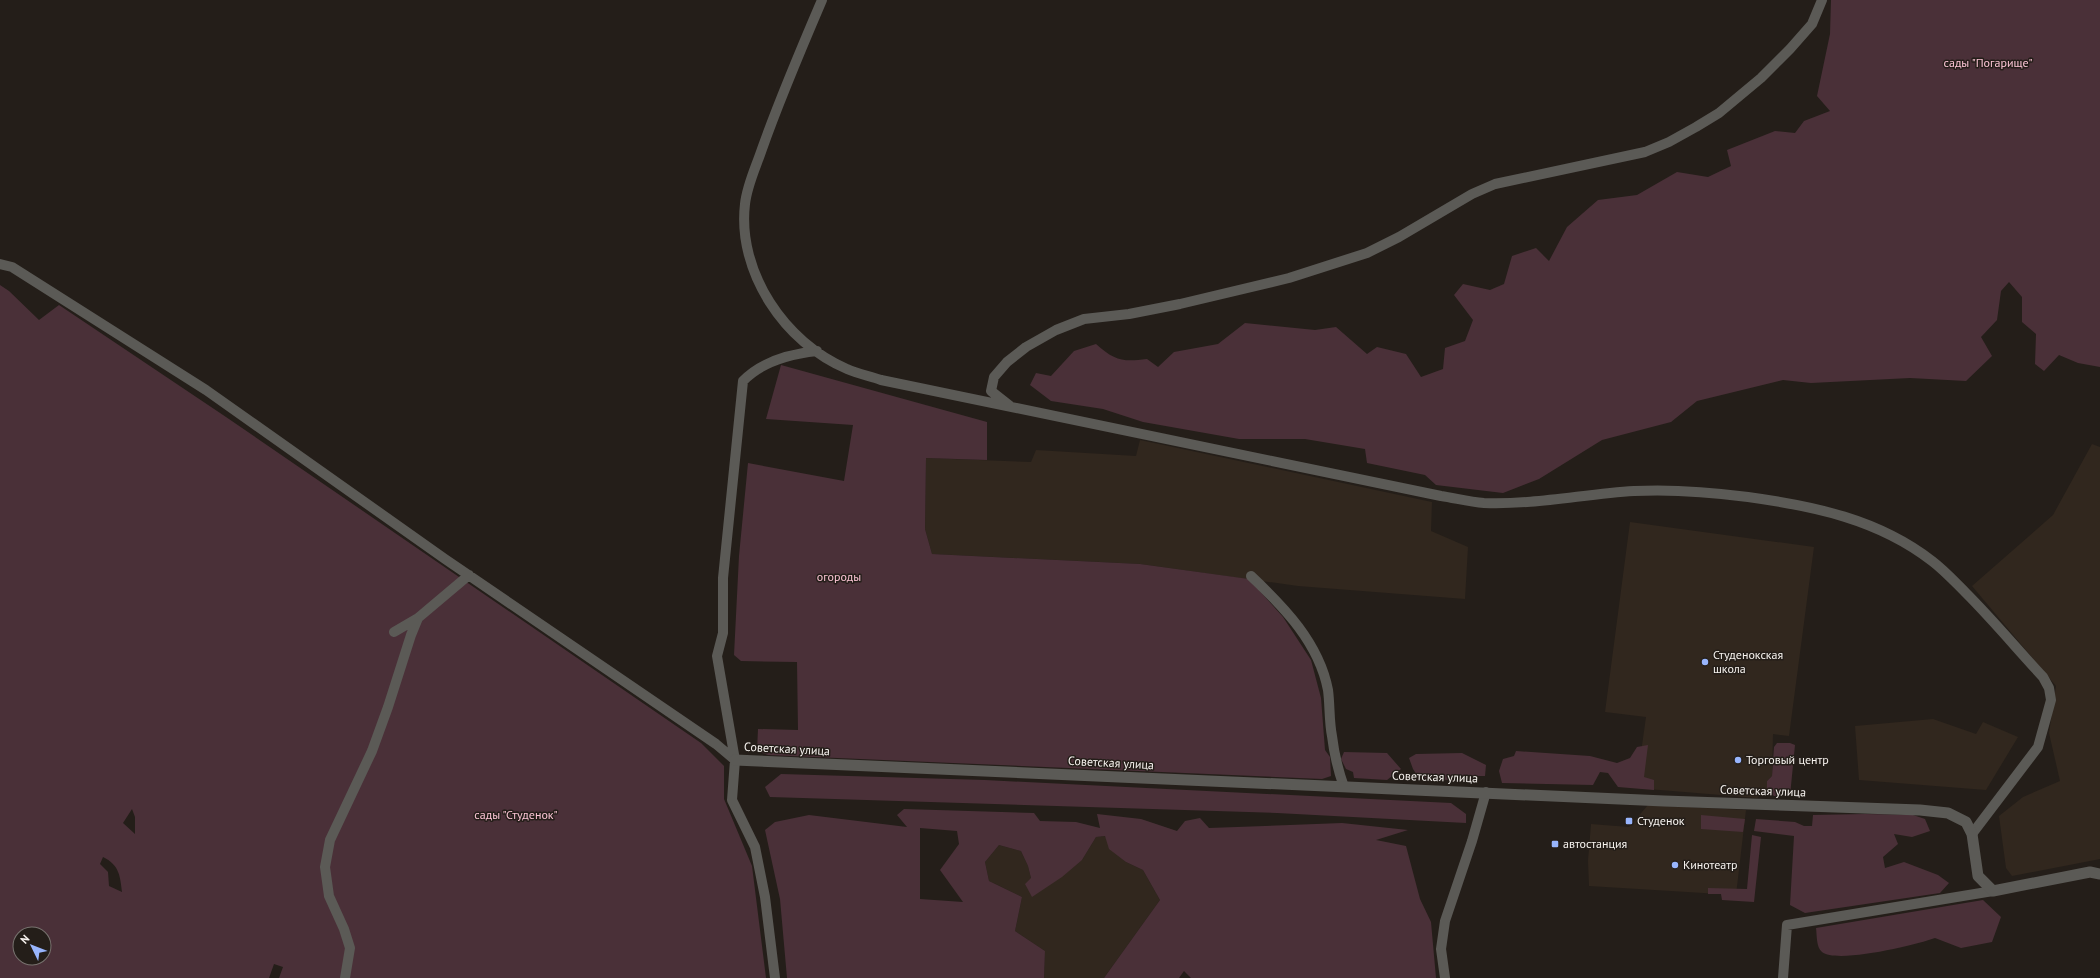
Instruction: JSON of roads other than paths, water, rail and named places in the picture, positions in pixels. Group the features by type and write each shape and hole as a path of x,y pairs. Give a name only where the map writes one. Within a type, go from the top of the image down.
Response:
{"street":[{"path":"822,0 778,105 753,176 745,203 744,225 746,248 766,297 783,320 804,341 817,351 846,369 881,380 1482,503 1518,503 1597,493 1653,490 1714,492 1814,508 1851,518 1882,530 1909,544 1952,579 2043,677 2049,688 2051,700 2038,747 1972,834 1978,876 1993,891"},
{"path":"1012,408 991,390 994,377 1007,362 1026,347 1056,330 1084,319 1129,314 1180,304 1317,270 1367,253 1399,237 1472,194 1495,184 1645,152 1669,142 1719,113 1761,78 1812,24 1822,0"},
{"path":"0,264 12,267 206,390 716,744 735,760"},
{"path":"775,978 765,897 755,847 732,800 735,760 717,656 723,633 723,578 743,381 753,371 794,353 817,351"},
{"path":"394,632 418,618 469,574"},
{"path":"1251,576 1273,597 1296,625 1315,654 1328,690 1332,736 1344,786"},
{"path":"345,978 350,948 344,929 328,896 325,867 330,840 372,751 388,707 411,634 418,618"},
{"name":"Советская улица","path":"735,760 1664,801 1920,810 1948,814 1966,822 1972,834"},
{"name":"Советская улица","path":"1445,978 1440,949 1445,921 1472,842 1486,792"},
{"path":"1783,978 1787,925 1993,891 2090,872 2100,874"}],"place":[{"name":"Студенокская школа","path":"1705,662"},
{"name":"Торговый центр","path":"1738,760"},
{"name":"Студенок","path":"1629,821"},
{"name":"автостанция","path":"1555,844"},
{"name":"Кинотеатр","path":"1675,865"}],"park label":[{"name":"сады \"Погарище\"","path":"1988,63"},
{"name":"огороды","path":"839,577"},
{"name":"сады \"Студенок\"","path":"516,815"}]}
